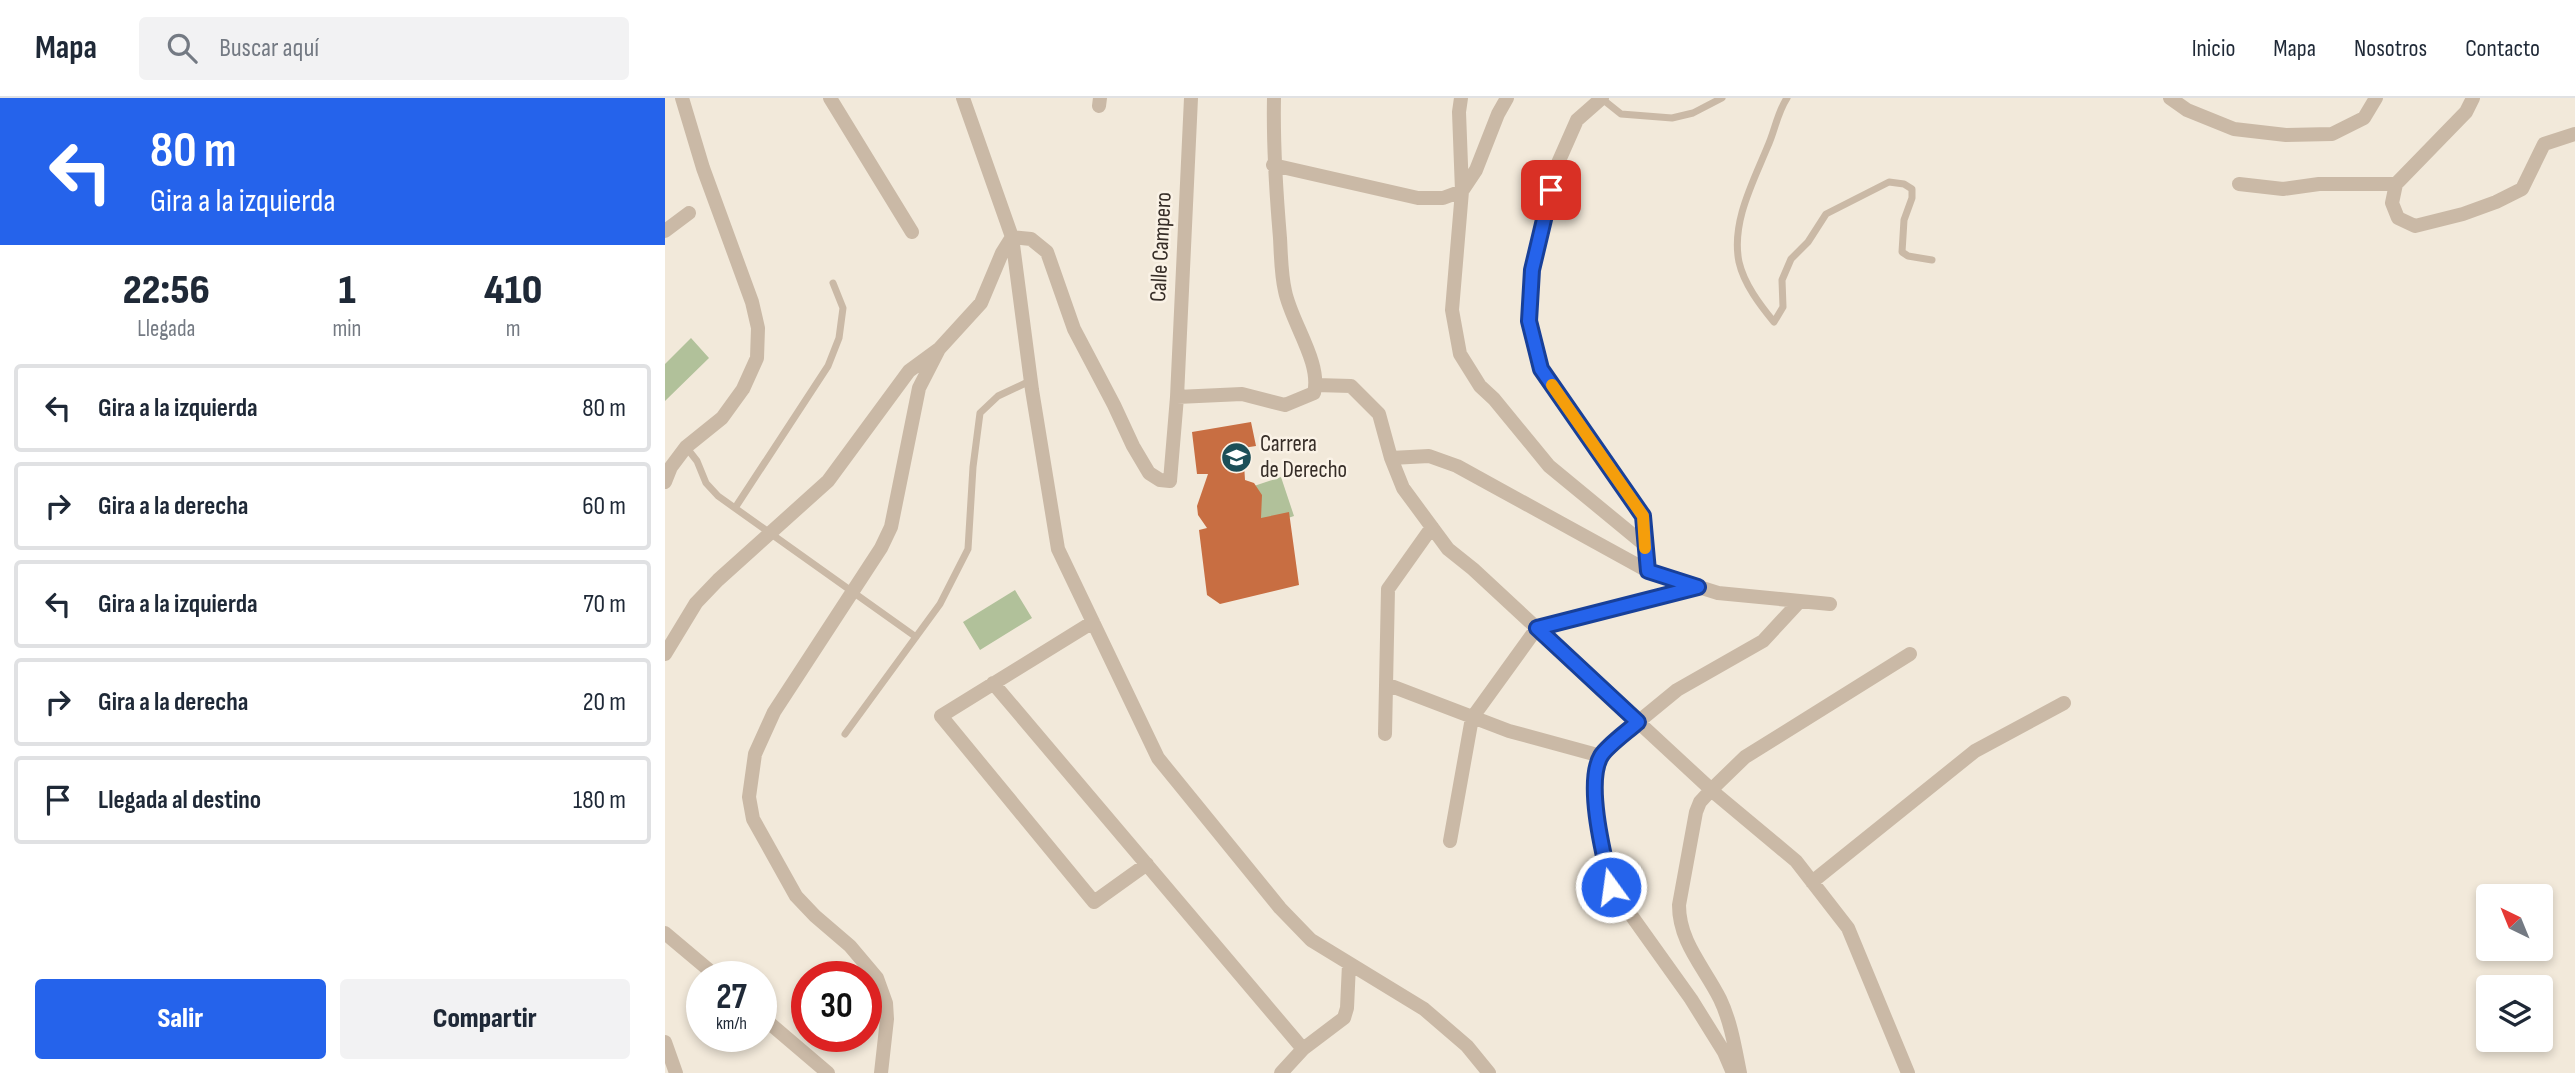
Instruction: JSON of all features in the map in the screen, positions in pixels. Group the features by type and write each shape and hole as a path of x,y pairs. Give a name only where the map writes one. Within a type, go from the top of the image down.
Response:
{"street":[{"path":"665,482 671,467 686,447 722,418 743,389 757,358 758,328 752,302 703,167 682,98"},
{"path":"830,98 912,232"},
{"path":"963,98 1012,237 1031,381 1058,549 1158,758 1280,908 1311,940 1424,1009 1467,1046 1489,1073"},
{"name":"Calle Campero","path":"1012,237 1031,239 1047,252 1074,329 1133,446 1149,474 1160,480 1170,481 1177,397 1191,98"},
{"path":"1177,397 1242,394 1285,405 1314,393 1316,385 1311,360 1294,321 1285,291 1273,164 1274,98"},
{"path":"1461,98 1459,112 1462,191 1452,310 1459,354 1481,386 1549,466 1645,545"},
{"path":"1273,164 1418,198 1444,198 1462,191 1476,170 1507,98"},
{"path":"1601,98 1577,120 1558,163 1532,270 1529,321 1541,369 1643,516 1648,571"},
{"path":"2170,98 2187,110 2234,129 2286,135 2332,134 2364,118 2377,98"},
{"path":"2473,98 2466,112 2396,184 2392,203 2398,218 2415,226 2463,214 2522,189 2544,144 2575,134"},
{"path":"2239,184 2283,189 2319,184 2396,184"},
{"path":"665,231 689,212"},
{"path":"665,654 696,603 828,481 909,371 939,349 981,303 1002,253 1012,237"},
{"path":"881,1073 887,1019 886,1003 877,978 850,946 796,896 753,819 749,797 755,754 774,712 881,548 891,527 919,388 939,349"},
{"path":"1316,385 1351,386 1367,400 1380,414 1391,458 1403,488 1448,550 1473,569 1711,790 1796,860 1848,928 1908,1073"},
{"path":"1391,458 1429,456 1457,466 1648,571 1718,593 1830,604"},
{"path":"1385,734 1388,589 1432,527"},
{"path":"1450,841 1472,718 1537,628 1698,587"},
{"path":"1733,1073 1724,1052 1691,999 1611,887 1601,845 1594,789 1601,756 1638,722 1677,690 1763,641 1800,601"},
{"path":"1093,622 941,716 1094,902 1146,864"},
{"path":"1740,1073 1730,1024 1719,998 1683,936 1679,920 1679,905 1700,802 1745,757 1910,654"},
{"path":"993,683 1303,1049"},
{"path":"1386,684 1509,731 1601,756"},
{"path":"1812,882 1975,751 2064,704"},
{"path":"665,933 698,961"},
{"path":"1281,1073 1303,1049 1344,1018 1349,964"},
{"path":"777,1030 828,1073"},
{"path":"665,1042 676,1073"}],"lane":[{"path":"1601,98 1621,114 1672,118 1693,113 1722,98"},
{"path":"1787,98 1781,107 1770,143 1745,201 1739,231 1739,261 1750,288 1774,322 1783,307 1783,280 1791,259 1808,242 1826,214 1889,182 1904,184 1912,189 1912,198 1904,220 1902,252 1907,256 1932,260"},
{"path":"735,508 828,366 839,338 843,308 833,282"},
{"path":"845,734 940,604 968,549 973,467 980,413 998,396 1031,381"},
{"path":"686,447 693,453 706,483 718,496 916,637"}],"green space":[{"path":"691,338 709,358 665,401 665,364"},
{"path":"1281,477 1294,516 1231,537 1218,498"},
{"path":"1015,590 1032,618 980,650 963,622"}],"building":[{"path":"1251,422 1256,446 1243,448 1245,480 1254,483 1262,495 1261,518 1289,512 1299,585 1220,604 1207,595 1199,530 1207,528 1198,515 1197,506 1208,474 1197,474 1192,432"}],"slow traffic":[{"path":"1552,385 1643,516 1645,548"}],"place":[{"name":"Carrera de Derecho","path":"1237,457"}],"route":[{"path":"1551,190 1532,270 1529,321 1541,369 1643,516 1648,571 1698,587 1537,628 1638,722 1601,756 1594,789 1601,845 1611,887"}]}
